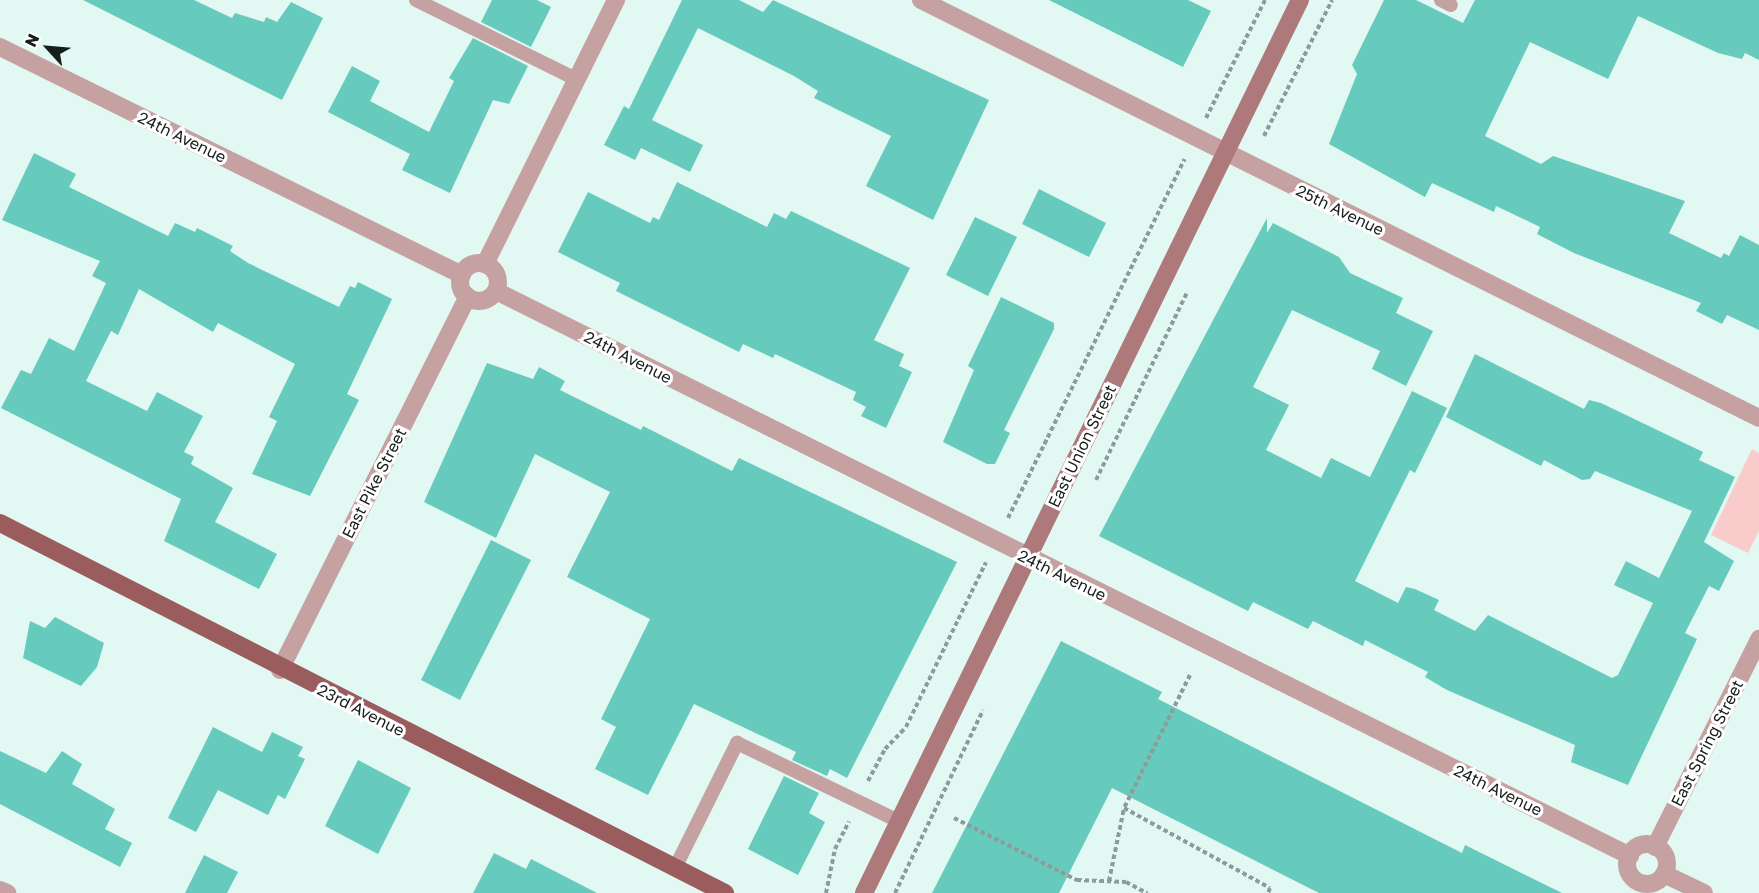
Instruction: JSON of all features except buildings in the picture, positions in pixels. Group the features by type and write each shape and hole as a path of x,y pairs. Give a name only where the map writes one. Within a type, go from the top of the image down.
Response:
{"main road":[{"name":"East Union Street","path":"864,893 1300,0"},
{"name":"23rd Avenue","path":"0,523 280,670 725,893"}],"street":[{"path":"485,264 616,0"},
{"name":"25th Avenue","path":"921,0 1759,418"},
{"name":"24th Avenue","path":"0,47 462,275"},
{"path":"485,264 497,276 496,291 485,300 468,297 461,288 462,275 470,265 485,264"},
{"name":"24th Avenue","path":"496,291 1630,856"},
{"name":"East Pike Street","path":"280,670 468,297"},
{"name":"East Spring Street","path":"1655,847 1759,639"},
{"path":"1641,845 1655,847 1666,859 1664,874 1650,884 1636,887 1629,871 1630,856 1641,845"},
{"path":"1664,874 1704,893"},
{"path":"0,890 7,893"}],"lane":[{"path":"416,0 576,79"},
{"path":"675,868 737,743 898,822"}],"path":[{"path":"1215,101 1265,0"},
{"path":"1268,128 1332,0"},
{"path":"1011,511 1181,168"},
{"path":"867,785 885,749 906,727 980,572"},
{"path":"1109,881 1124,808 1190,675"},
{"path":"895,893 955,770"},
{"path":"1124,808 1270,888 1268,893"},
{"path":"954,818 1077,880 1109,881 1147,893"},
{"path":"826,893 839,841"}],"shaded area":[{"path":"1752,449 1759,453 1759,531 1748,553 1711,535"}]}
